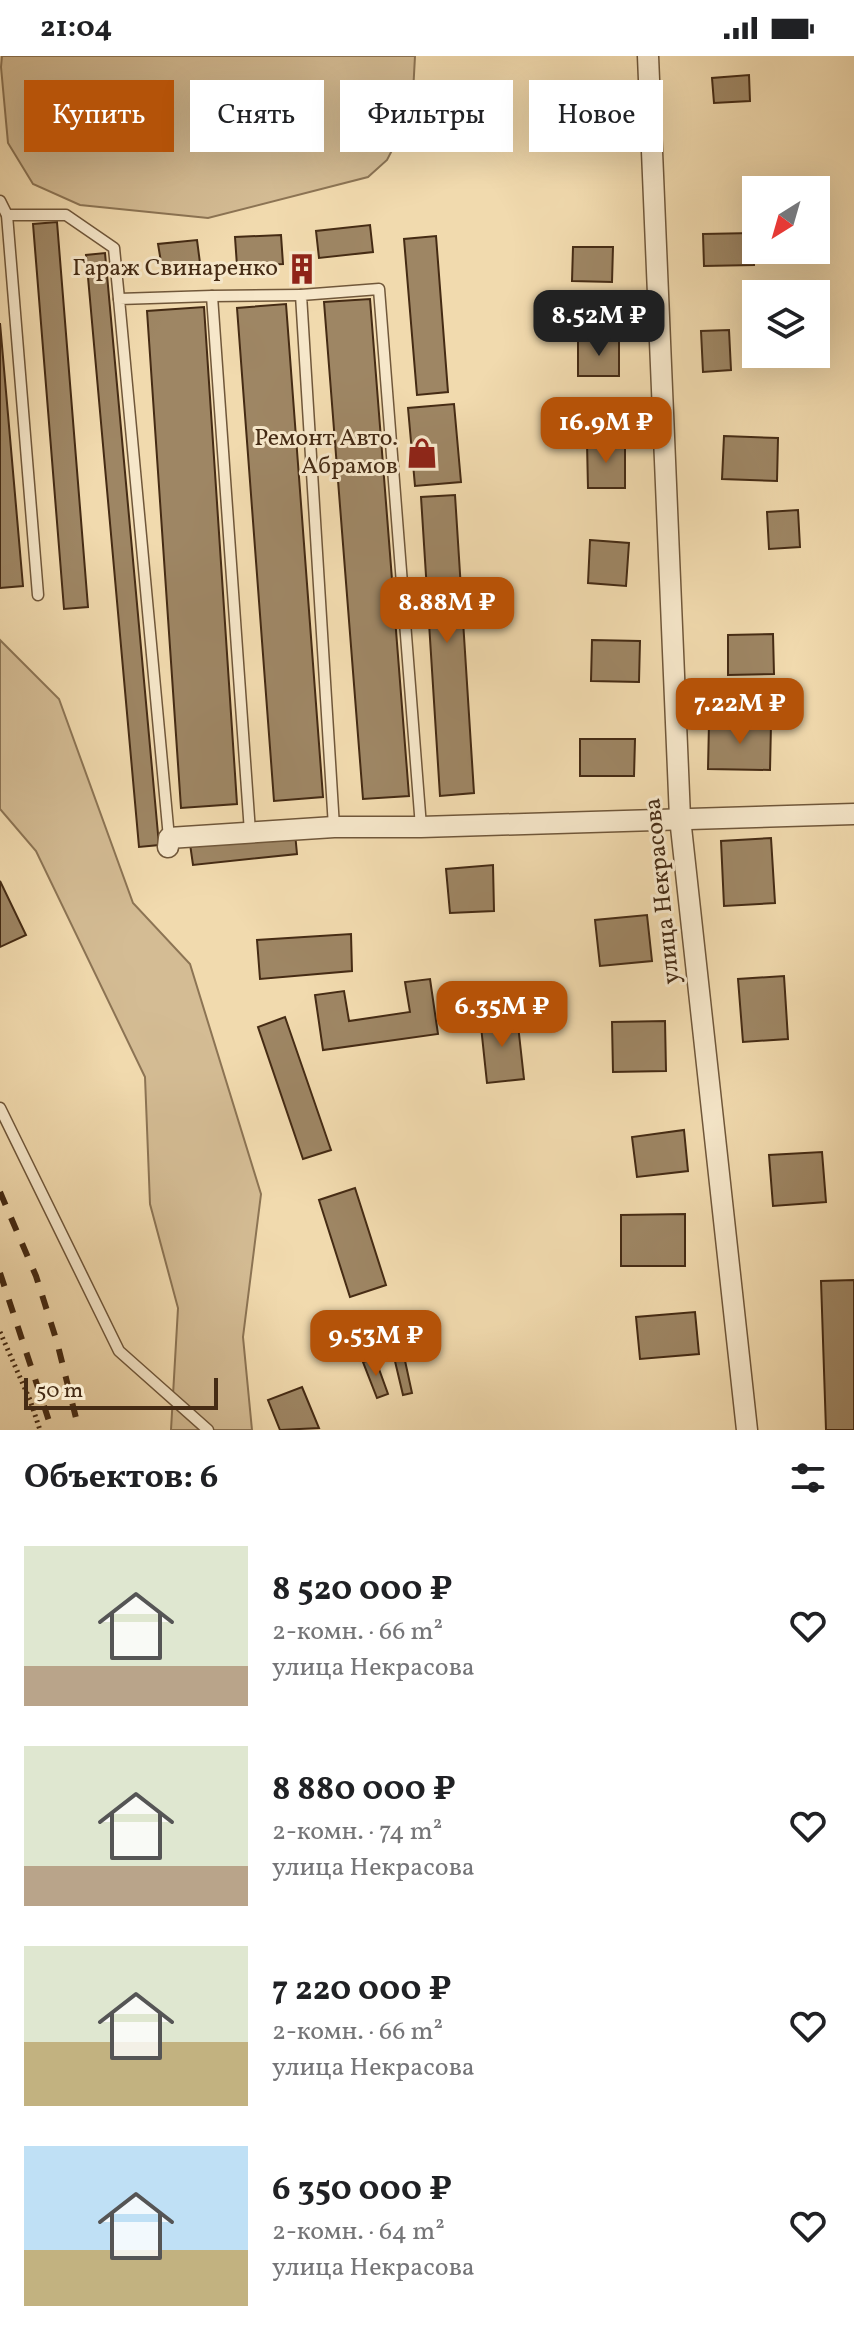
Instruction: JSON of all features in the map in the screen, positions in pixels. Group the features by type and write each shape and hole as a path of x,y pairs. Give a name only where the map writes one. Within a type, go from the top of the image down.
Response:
{"street":[{"name":"улица Некрасова","path":"648,56 680,818 747,1430"},
{"path":"169,843 250,832 334,827 854,814"}],"lane":[{"path":"0,201 7,215 38,595"},
{"path":"7,215 66,215 114,248 169,843"},
{"path":"119,299 301,295 379,289 421,827"},
{"path":"301,295 334,827"},
{"path":"212,296 250,832"},
{"path":"0,1108 119,1351 208,1430"}],"path":[{"path":"0,1332 40,1430"}],"shaded area":[{"path":"2,56 415,56 414,80 340,80 340,152 391,152 368,177 208,218 80,205 33,184 8,143"},
{"path":"0,640 59,699 133,903 190,964 261,1194 243,1337 252,1430 171,1430 178,1308 150,1204 145,1077 36,851 0,809"}],"building":[{"path":"749,75 750,101 714,103 712,78"},
{"path":"57,222 88,607 64,609 33,224"},
{"path":"370,225 373,252 319,258 316,231"},
{"path":"742,233 742,264 754,265 704,266 703,234"},
{"path":"281,235 283,264 237,266 235,237"},
{"path":"436,236 448,392 417,395 404,239"},
{"path":"197,240 200,263 162,268 158,244"},
{"path":"573,247 613,247 612,282 572,281"},
{"path":"105,253 159,845 139,847 86,255"},
{"name":"Гараж Свинаренко","path":"310,255 312,281 294,284 293,257"},
{"path":"370,299 409,796 363,799 324,302"},
{"path":"286,304 323,797 274,801 237,308"},
{"path":"204,307 237,804 181,808 147,311"},
{"path":"0,323 23,586 0,588"},
{"path":"729,330 731,370 703,372 701,331"},
{"path":"619,340 619,376 578,376 578,341"},
{"path":"454,404 461,482 415,486 408,408"},
{"path":"724,436 778,438 777,481 722,479"},
{"path":"625,442 625,488 588,488 587,443"},
{"path":"455,495 474,793 440,796 421,497"},
{"path":"798,510 800,547 769,549 767,512"},
{"path":"590,540 629,543 626,586 588,583"},
{"path":"773,634 774,674 728,675 728,635"},
{"path":"592,640 640,641 639,682 591,681"},
{"path":"709,723 771,724 770,770 708,769"},
{"path":"580,739 635,739 634,776 580,776"},
{"path":"295,833 297,854 193,865 190,844"},
{"path":"771,838 775,903 724,906 721,841"},
{"path":"493,865 494,911 450,913 446,869"},
{"path":"0,881 26,935 0,947"},
{"path":"647,915 652,961 600,966 595,920"},
{"path":"351,934 352,971 260,979 257,940"},
{"path":"784,976 788,1039 743,1042 738,979"},
{"path":"430,979 438,1034 323,1050 315,995 344,991 349,1021 410,1012 405,982"},
{"path":"517,1016 524,1079 487,1083 480,1017"},
{"path":"285,1017 331,1150 303,1159 258,1027"},
{"path":"665,1021 666,1071 613,1072 612,1022"},
{"path":"684,1130 688,1171 637,1177 632,1137"},
{"path":"822,1152 826,1202 773,1206 769,1155"},
{"path":"355,1188 386,1285 350,1297 319,1200"},
{"path":"685,1214 685,1266 621,1266 621,1215"},
{"path":"854,1280 854,1430 826,1430 821,1281"},
{"path":"695,1312 699,1354 640,1359 636,1317"},
{"path":"399,1333 412,1393 403,1395 389,1336"},
{"path":"375,1358 388,1394 377,1398 363,1362"},
{"path":"302,1387 319,1428 280,1430 268,1400"}],"railway":[{"path":"0,1192 36,1276 57,1342 79,1430"},
{"path":"0,1273 52,1430"}],"place":[{"name":"Гараж Свинаренко","path":"302,269"},
{"name":"Ремонт Авто. Абрамов","path":"422,453"}]}
